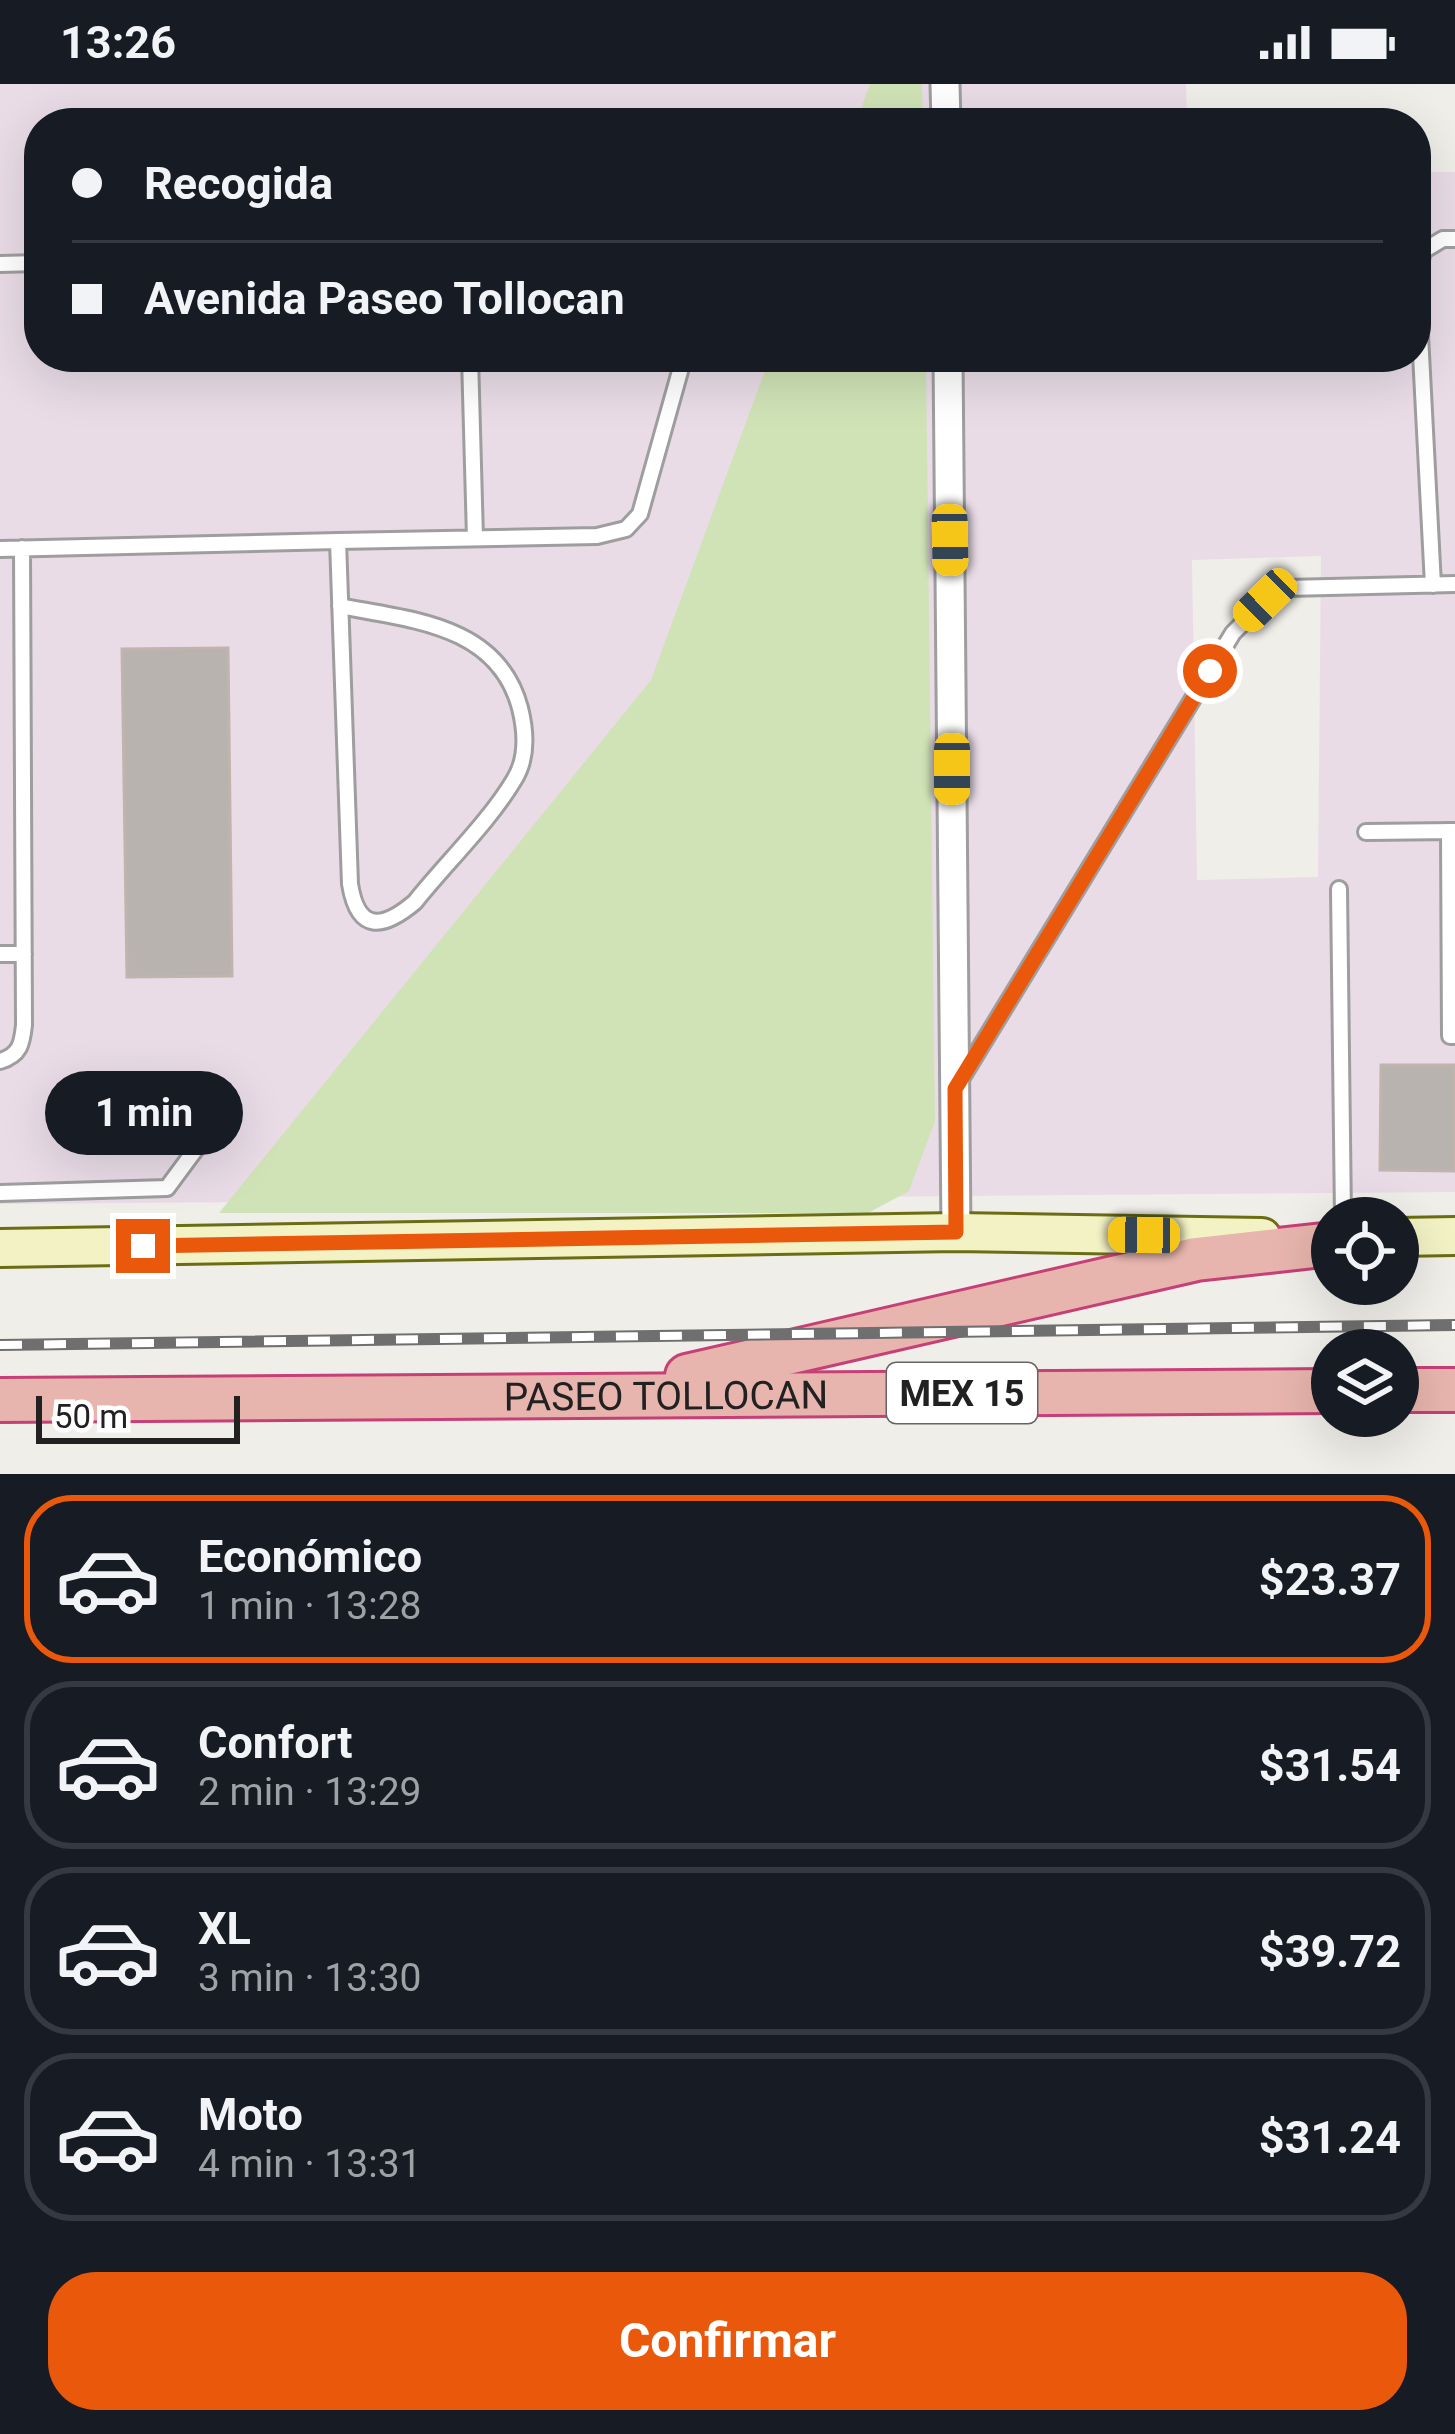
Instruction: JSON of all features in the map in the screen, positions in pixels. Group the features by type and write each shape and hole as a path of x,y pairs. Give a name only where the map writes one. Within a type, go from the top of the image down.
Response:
{"highway":[{"path":"592,1395 784,1356 1196,1259 1311,1244"},
{"path":"0,1384 94,1399"},
{"path":"1419,1390 1455,1390"},
{"name":"PASEO TOLLOCAN","path":"0,1400 1311,1391"}],"main road":[{"path":"0,1249 956,1232 1311,1240"},
{"path":"1419,1237 1455,1236"}],"street":[{"path":"948,372 956,1232"}],"lane":[{"path":"470,372 475,538"},
{"path":"0,549 597,536 626,529 640,514 680,372"},
{"path":"1422,372 1433,585"},
{"path":"338,542 340,606 350,884 353,904 371,923 380,925 415,902 515,779 524,758 522,718 514,688 479,645 440,627 340,606"},
{"path":"0,1061 14,1056 20,1047 24,954 22,548"},
{"path":"955,1089 1233,633 1248,617 1287,588 1455,584"},
{"path":"1366,832 1452,831 1450,1036 1455,1036"},
{"path":"1339,889 1343,1197"},
{"path":"0,954 24,954"},
{"path":"0,1193 167,1188 215,1123"}],"shaded area":[{"path":"0,84 1186,84 1187,108 24,108 24,372 1431,372 1431,172 1455,172 1455,1192 0,1204","holes":["1321,556 1318,877 1197,880 1192,560"]}],"green space":[{"path":"870,84 922,84 923,108 861,108"},
{"path":"764,372 926,372 935,1121 909,1191 868,1213 219,1213 651,680"}],"building":[{"path":"228,648 232,976 127,977 122,649"},
{"path":"1381,1065 1454,1065 1454,1171 1380,1170"}],"railway":[{"path":"0,1345 1455,1325"}],"route":[{"path":"143,1246 956,1232 955,1089 1210,671"}]}
